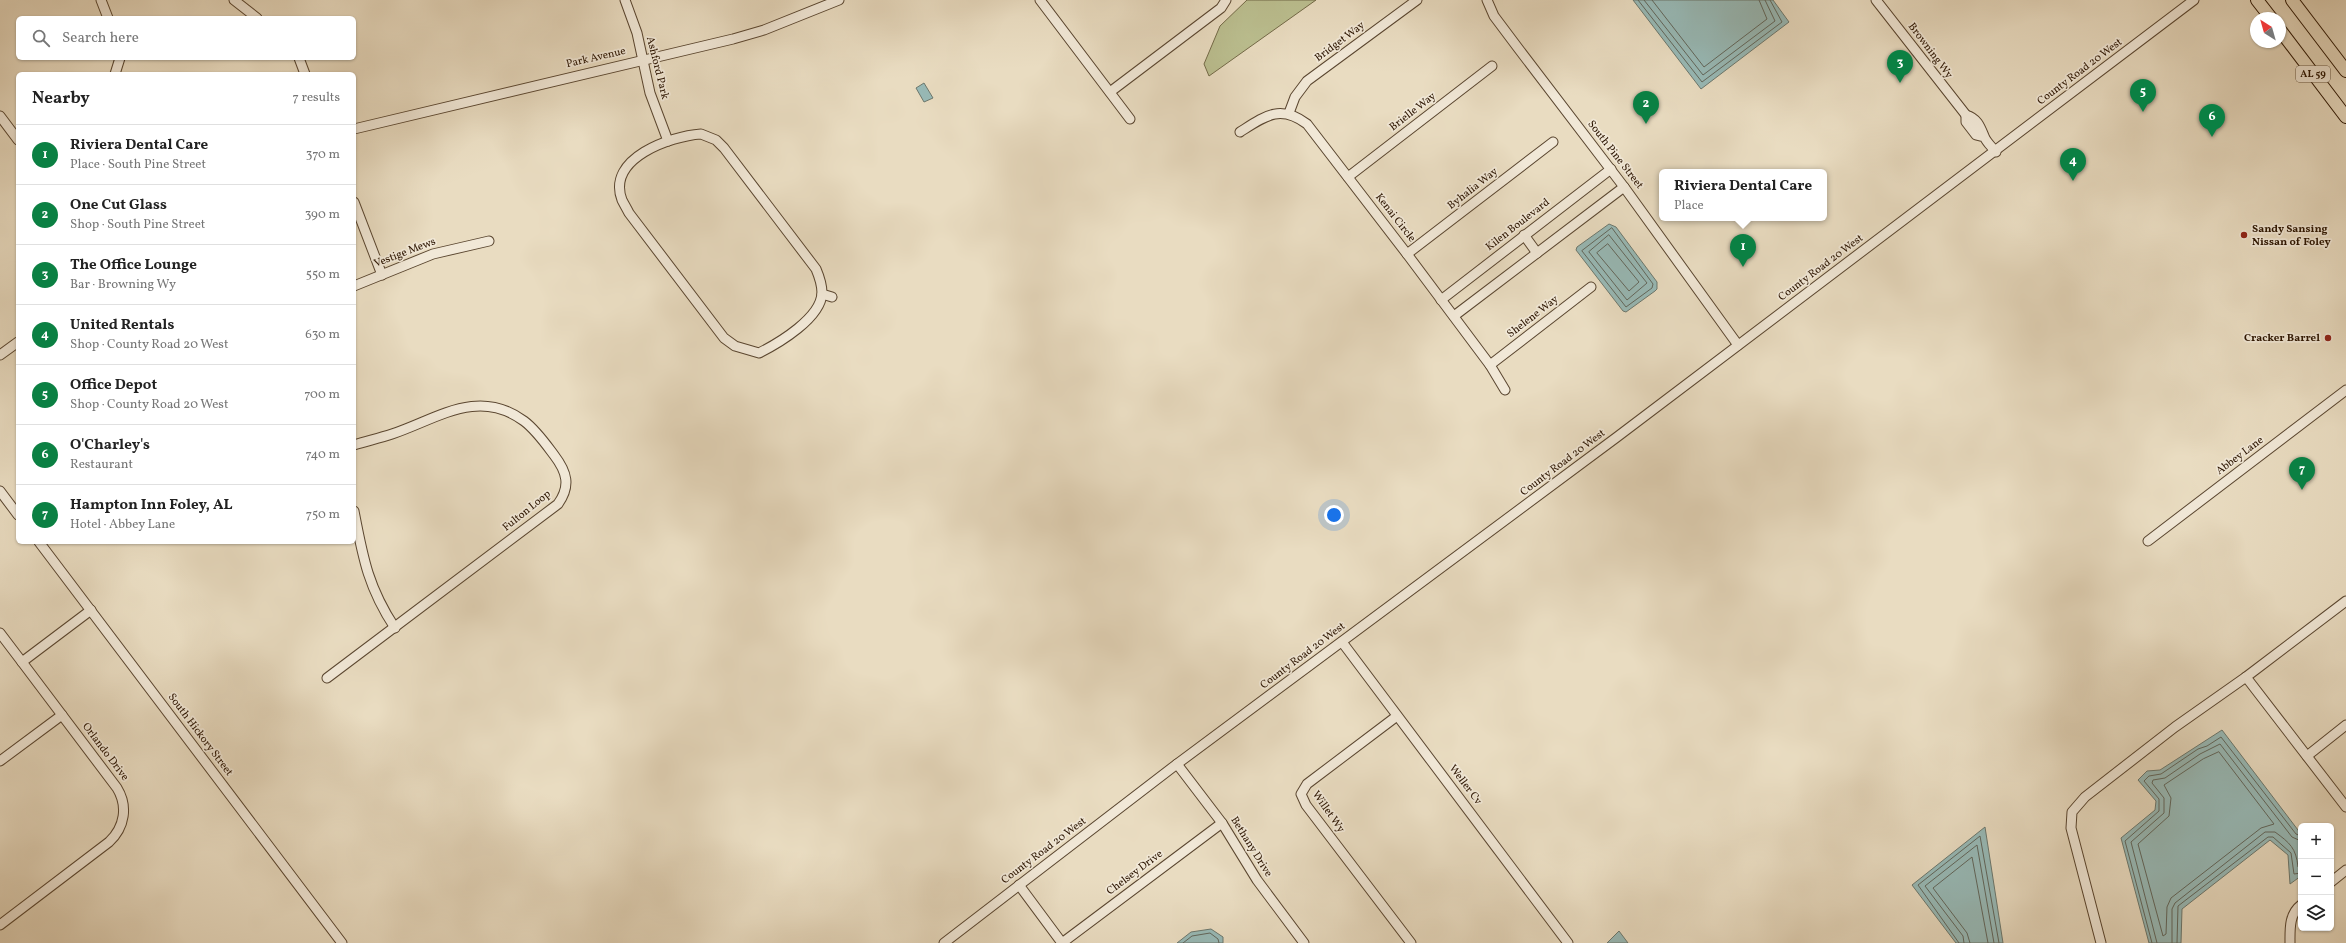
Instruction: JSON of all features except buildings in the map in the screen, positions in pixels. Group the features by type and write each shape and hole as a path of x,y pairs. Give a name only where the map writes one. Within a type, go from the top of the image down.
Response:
{"main road":[{"path":"2257,0 2266,12"},
{"name":"AL 59","path":"2292,0 2346,72"},
{"name":"AL 59","path":"2286,38 2346,118"}],"street":[{"path":"101,0 107,16"},
{"path":"234,0 254,16"},
{"name":"Ashford Park","path":"625,0 633,21 654,104 668,140"},
{"name":"Park Avenue","path":"356,129 764,30 839,0"},
{"path":"1040,0 1130,119"},
{"path":"1110,92 1222,8 1226,0"},
{"name":"Bridget Way","path":"1290,114 1295,97 1307,81 1417,0"},
{"name":"South Pine Street","path":"1487,0 1494,16 1611,169 1738,345"},
{"name":"Browning Wy","path":"1876,0 1966,115 1973,117 1983,130 1984,137 1996,152"},
{"name":"County Road 20 West","path":"944,943 1177,764 1996,152 2194,0"},
{"path":"116,72 119,60"},
{"path":"300,60 304,72"},
{"name":"Brielle Way","path":"1348,177 1492,66"},
{"path":"1240,132 1263,117 1278,113 1290,114"},
{"name":"Kenai Circle","path":"1290,114 1307,124 1407,254 1440,300 1454,316 1490,365 1505,390"},
{"path":"0,116 16,137"},
{"path":"701,134 716,140 724,148 816,269 822,294 811,317 774,346 759,353 747,355 724,338 630,213 622,200 617,178 634,159 654,146 668,140 701,134"},
{"name":"Byhalia Way","path":"1407,254 1553,142"},
{"name":"Kilen Boulevard","path":"1440,300 1611,169"},
{"path":"1454,316 1624,187"},
{"path":"356,207 382,275"},
{"path":"1524,235 1537,252"},
{"name":"Vestige Mews","path":"356,285 433,254 489,241"},
{"name":"Shelene Way","path":"1490,365 1591,287"},
{"path":"822,294 832,297"},
{"path":"0,355 16,343"},
{"name":"Abbey Lane","path":"2148,540 2346,390"},
{"name":"Fulton Loop","path":"327,678 558,504 567,486 566,475 560,464 536,432 524,421 493,407 472,405 453,409 392,434 356,443"},
{"path":"0,491 16,512"},
{"path":"356,520 369,579 383,610 395,628"},
{"name":"South Hickory Street","path":"40,544 342,943"},
{"path":"2100,943 2071,828 2072,812 2091,792 2175,727 2246,677 2346,601"},
{"path":"22,662 90,610"},
{"name":"Orlando Drive","path":"0,633 120,793 124,808 122,824 109,842 0,925"},
{"name":"Weller Cv","path":"1342,642 1568,943"},
{"path":"2246,677 2346,807"},
{"path":"0,762 62,715"},
{"name":"Willet Wy","path":"1397,716 1307,784 1301,794 1306,805 1411,943"},
{"path":"2307,756 2346,725"},
{"name":"Bethany Drive","path":"1177,764 1222,823 1257,880 1304,943"},
{"name":"Chelsey Drive","path":"1062,943 1222,823"},
{"path":"2334,880 2346,870"},
{"path":"1019,885 1062,943"},
{"path":"2290,943 2290,926 2294,910 2298,907"}],"green space":[{"path":"1247,0 1316,0 1209,76 1204,64 1220,26"}],"water":[{"path":"1633,0 1773,0 1789,22 1701,89"},
{"path":"924,83 933,98 924,102 916,88"},
{"path":"1609,224 1616,227 1657,282 1657,289 1655,291 1626,312 1623,311 1576,250 1577,247"},
{"path":"2222,730 2298,830 2298,878 2290,884 2288,855 2270,840 2182,909 2181,943 2149,943 2121,838 2155,810 2156,801 2138,780 2147,771 2160,770"},
{"path":"1985,827 2003,943 1956,943 1912,885"},
{"path":"1211,929 1223,937 1223,943 1177,943 1191,932"},
{"path":"1619,931 1628,943 1607,943"}],"place":[{"name":"The Office Lounge","path":"1900,83"},
{"name":"Office Depot","path":"2143,112"},
{"name":"One Cut Glass","path":"1646,124"},
{"name":"O'Charley's","path":"2212,137"},
{"name":"United Rentals","path":"2073,181"},
{"name":"Sandy Sansing Nissan of Foley","path":"2244,235"},
{"name":"Riviera Dental Care","path":"1743,267"},
{"name":"Cracker Barrel","path":"2328,338"},
{"name":"Hampton Inn Foley, AL","path":"2302,490"}]}
